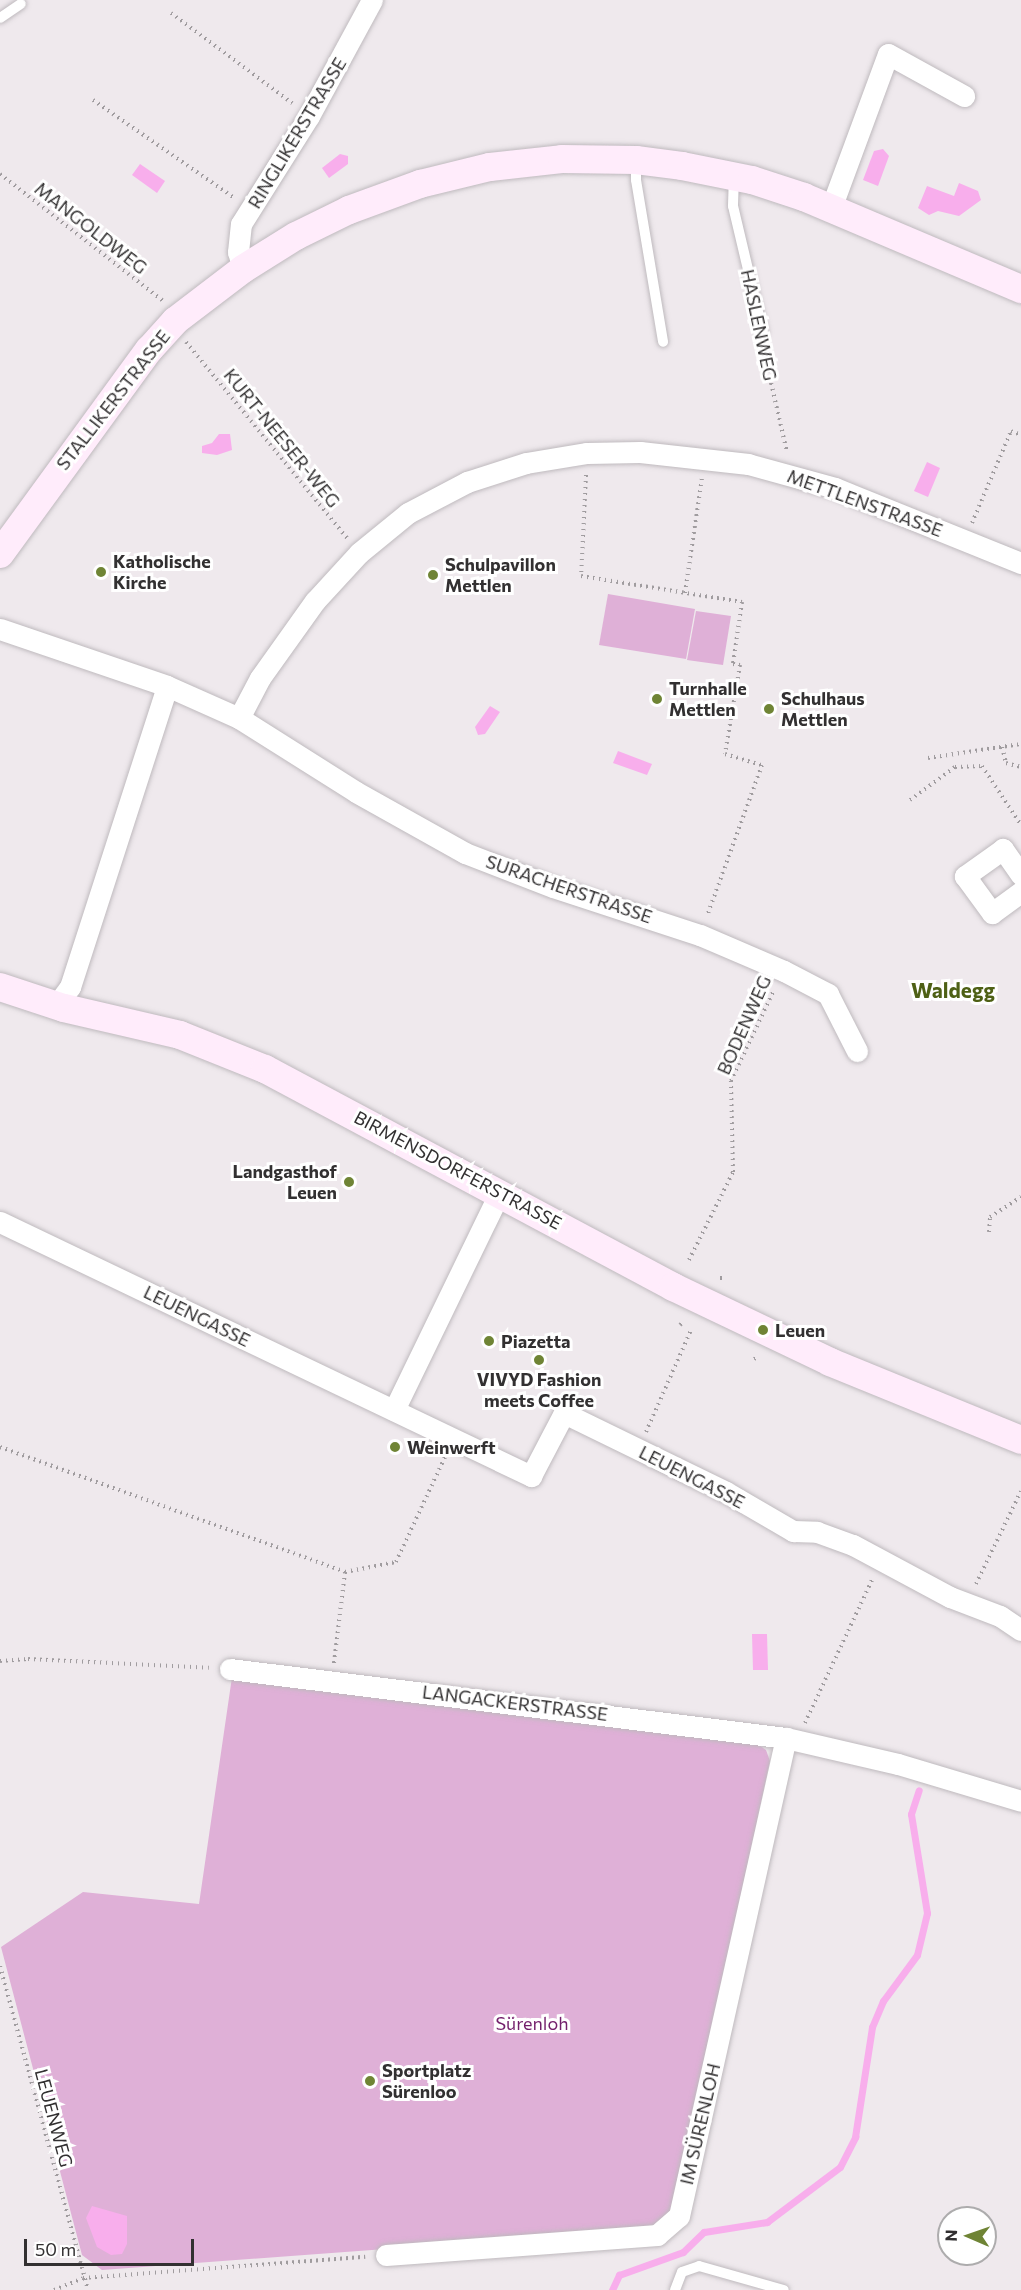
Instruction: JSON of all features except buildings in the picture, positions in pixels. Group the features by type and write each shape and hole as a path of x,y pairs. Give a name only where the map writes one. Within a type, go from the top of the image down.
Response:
{"main road":[{"name":"STALLIKERSTRASSE","path":"0,554 162,334 243,269 324,222 420,184 522,163 636,160 734,176 831,208 1021,289"},
{"name":"BIRMENSDORFERSTRASSE","path":"0,987 56,1006 146,1025 227,1052 313,1092 673,1287 901,1392 1021,1440"}],"street":[{"name":"RINGLIKERSTRASSE","path":"243,269 238,239 250,209 309,116 372,0"},
{"path":"831,208 888,54 964,96"},
{"name":"METTLENSTRASSE","path":"239,718 260,678 315,601 359,553 408,513 467,482 526,463 587,453 705,457 791,475 1021,563"},
{"name":"SURACHERSTRASSE","path":"0,629 167,686 239,718 356,792 465,853 553,887 700,935 784,971 828,994 857,1051"},
{"path":"56,1006 70,987 167,686"},
{"path":"1021,874 1003,849 965,876 992,914 1021,892"},
{"path":"394,1410 500,1192"},
{"name":"LEUENGASSE","path":"0,1222 531,1476 564,1413 638,1449 793,1531 828,1534 967,1603 1000,1616 1021,1630"},
{"name":"LANGACKERSTRASSE","path":"230,1669 791,1739 898,1764 1021,1801"},
{"name":"IM SÜRENLOH","path":"386,2255 657,2235 679,2216 791,1739"}],"lane":[{"path":"0,18 21,4"},
{"path":"636,160 636,180 663,342"},
{"name":"HASLENWEG","path":"734,176 733,206 763,333"},
{"path":"675,2290 682,2272 699,2266 784,2290"}],"path":[{"path":"171,13 309,116"},
{"path":"93,100 250,209"},
{"name":"MANGOLDWEG","path":"0,174 166,303"},
{"name":"HASLENWEG","path":"763,333 791,475"},
{"name":"KURT-NEESER-WEG","path":"183,341 359,553"},
{"path":"965,540 1011,431 1021,435"},
{"path":"587,453 581,576 742,602 733,664 740,665 725,754 762,765 700,935"},
{"path":"685,593 705,457"},
{"path":"928,758 1021,744"},
{"path":"1002,747 1006,763 1021,767"},
{"path":"910,800 955,767 982,766 1021,825"},
{"name":"BODENWEG","path":"689,1260 733,1172 731,1082 784,971"},
{"path":"989,1232 990,1217 1021,1197"},
{"path":"638,1449 691,1330"},
{"path":"0,1447 345,1572 396,1562 445,1457"},
{"path":"967,1603 1021,1491"},
{"path":"332,1680 345,1572"},
{"path":"791,1739 864,1597"},
{"path":"0,1661 28,1659 230,1669"},
{"name":"LEUENWEG","path":"0,1966 88,2290"},
{"path":"54,2290 83,2278 386,2255"}],"green space":[{"path":"608,594 695,609 686,659 599,645"},
{"path":"696,611 731,616 723,665 687,660"},
{"name":"Sportplatz Sürenloo","path":"232,1677 756,1743 766,1750 770,1761 672,2216 656,2229 102,2270 82,2255 1,1947 83,1892 199,1904"}],"shaded area":[{"path":"883,149 889,156 878,186 863,180 874,151"},
{"path":"340,154 348,156 348,164 329,178 322,168"},
{"path":"140,164 165,181 157,193 132,175"},
{"path":"959,183 978,191 981,200 959,216 938,211 929,215 918,208 927,186 954,196"},
{"path":"219,434 230,434 232,450 217,455 202,453 202,446 212,443"},
{"path":"927,462 940,468 928,497 914,491"},
{"path":"490,706 500,712 485,734 478,735 475,727"},
{"path":"618,751 652,764 647,775 613,763"},
{"path":"752,1634 767,1634 768,1670 753,1670"},
{"path":"92,2206 127,2216 127,2244 122,2254 111,2255 97,2247 86,2218"}],"waterway":[{"path":"612,2290 619,2275 683,2252 704,2232 767,2222 840,2167 855,2137 872,2027 883,2001 917,1955 927,1913 911,1814 919,1790"}],"place":[{"name":"Katholische Kirche","path":"101,572"},
{"name":"Schulpavillon Mettlen","path":"433,575"},
{"name":"Turnhalle Mettlen","path":"657,699"},
{"name":"Schulhaus Mettlen","path":"769,709"},
{"name":"Landgasthof Leuen","path":"349,1182"},
{"name":"Leuen","path":"763,1330"},
{"name":"Piazetta","path":"489,1341"},
{"name":"VIVYD Fashion meets Coffee","path":"539,1360"},
{"name":"Weinwerft","path":"395,1447"},
{"name":"Sportplatz Sürenloo","path":"370,2081"}],"district":[{"name":"Waldegg","path":"953,990"}],"park label":[{"name":"Sürenloh","path":"532,2023"}]}
